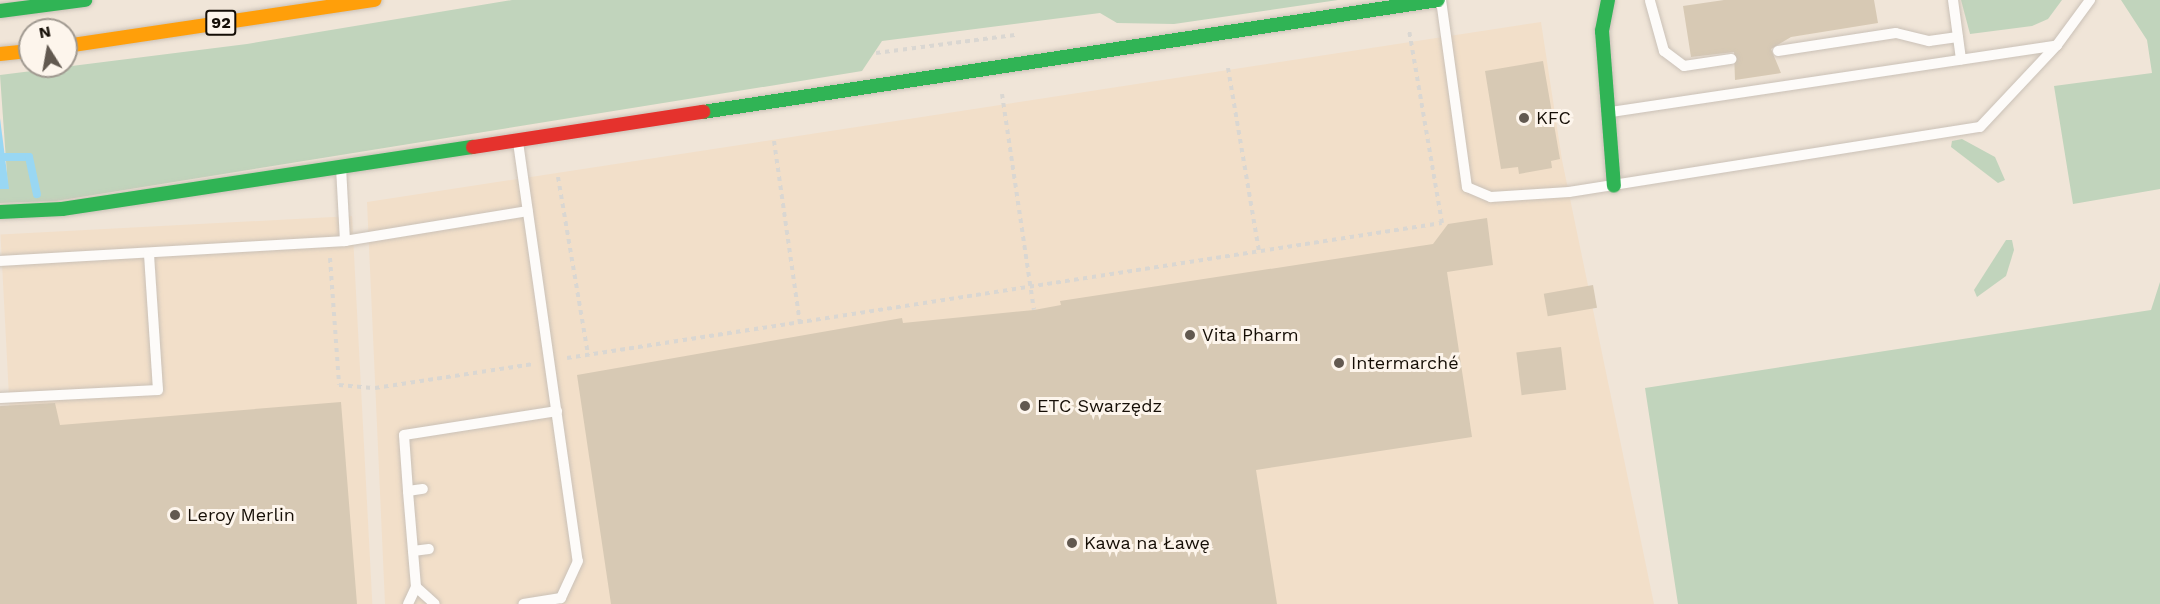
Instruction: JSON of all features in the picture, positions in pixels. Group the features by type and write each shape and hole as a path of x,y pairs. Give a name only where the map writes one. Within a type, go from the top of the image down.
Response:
{"street":[{"path":"0,11 85,0"},
{"name":"92","path":"78,44 375,0"},
{"path":"0,212 62,209 997,65 1440,0"},
{"path":"1608,0 1602,31 1611,112 1614,186"},
{"path":"0,54 18,52"}],"lane":[{"path":"1440,0 1467,187 1491,197 1614,186 1980,127 2057,45 2090,0"},
{"path":"1653,0 1664,51 1684,66 1731,59"},
{"path":"1953,0 1961,59"},
{"path":"1778,51 1896,33 1929,41 1958,37"},
{"path":"1611,112 2057,45"},
{"path":"518,139 578,561 561,598 524,604"},
{"path":"340,165 345,241"},
{"path":"0,261 149,255 345,241 528,211"},
{"path":"0,398 158,390 149,255"},
{"path":"408,604 416,587 404,435 557,411"},
{"path":"408,491 423,489"},
{"path":"413,550 429,549"},
{"path":"416,587 435,604"}],"path":[{"path":"328,242 339,385 375,388 1442,223 1405,5"},
{"path":"876,53 1022,34"},
{"path":"993,37 1034,309"},
{"path":"1228,68 1258,252"},
{"path":"774,141 800,323"},
{"path":"558,177 588,355"}],"shaded area":[{"path":"1541,22 1562,160 1654,604 385,604 367,202"},
{"path":"352,216 372,604 20,604 0,234"}],"green space":[{"path":"512,0 1338,0 1174,24 1117,23 1100,13 882,41 862,71 56,201 0,203 0,189 8,189 0,75 18,73 18,78 78,78 78,65 247,44"},
{"path":"1961,0 2062,0 2048,19 2032,26 1970,34"},
{"path":"2121,0 2160,0 2160,189 2073,204 2054,86 2152,73 2147,40"},
{"path":"1962,139 1995,157 2005,180 1998,183 1951,147 1952,141"},
{"path":"2006,240 2012,240 2014,250 2006,276 1977,297 1974,290"},
{"path":"2160,282 2160,604 1678,604 1645,388 2151,310"}],"water":[{"path":"0,118 9,189 0,189"}],"building":[{"path":"1724,0 1874,0 1878,23 1791,37 1771,49 1781,73 1735,80 1734,52 1691,57 1683,6"},
{"name":"KFC","path":"1543,61 1560,159 1551,161 1552,168 1519,174 1518,167 1501,169 1485,71"},
{"name":"ETC Swarzędz","path":"1487,218 1493,265 1447,272 1472,437 1256,470 1277,604 611,604 577,375 902,318 903,323 1034,310 1061,305 1060,301 1433,244 1448,224"},
{"path":"1593,285 1597,308 1548,316 1544,294"},
{"path":"1561,347 1566,390 1522,395 1516,352"},
{"name":"Leroy Merlin","path":"341,402 357,604 0,604 0,406 55,403 60,425"}],"waterway":[{"path":"5,157 29,157 37,194"}],"traffic: fast":[{"path":"0,11 85,0"},
{"path":"703,112 1438,0"},
{"path":"1608,0 1602,31 1614,186"},
{"path":"0,212 62,209 473,147"}],"traffic: slow":[{"path":"78,44 375,0"},
{"path":"0,54 18,52"}],"traffic: jam":[{"path":"473,147 703,112"}],"place":[{"name":"KFC","path":"1524,118"},
{"name":"Vita Pharm","path":"1190,335"},
{"name":"Intermarché","path":"1339,363"},
{"name":"ETC Swarzędz","path":"1025,406"},
{"name":"Leroy Merlin","path":"175,515"},
{"name":"Kawa na Ławę","path":"1072,543"}]}
